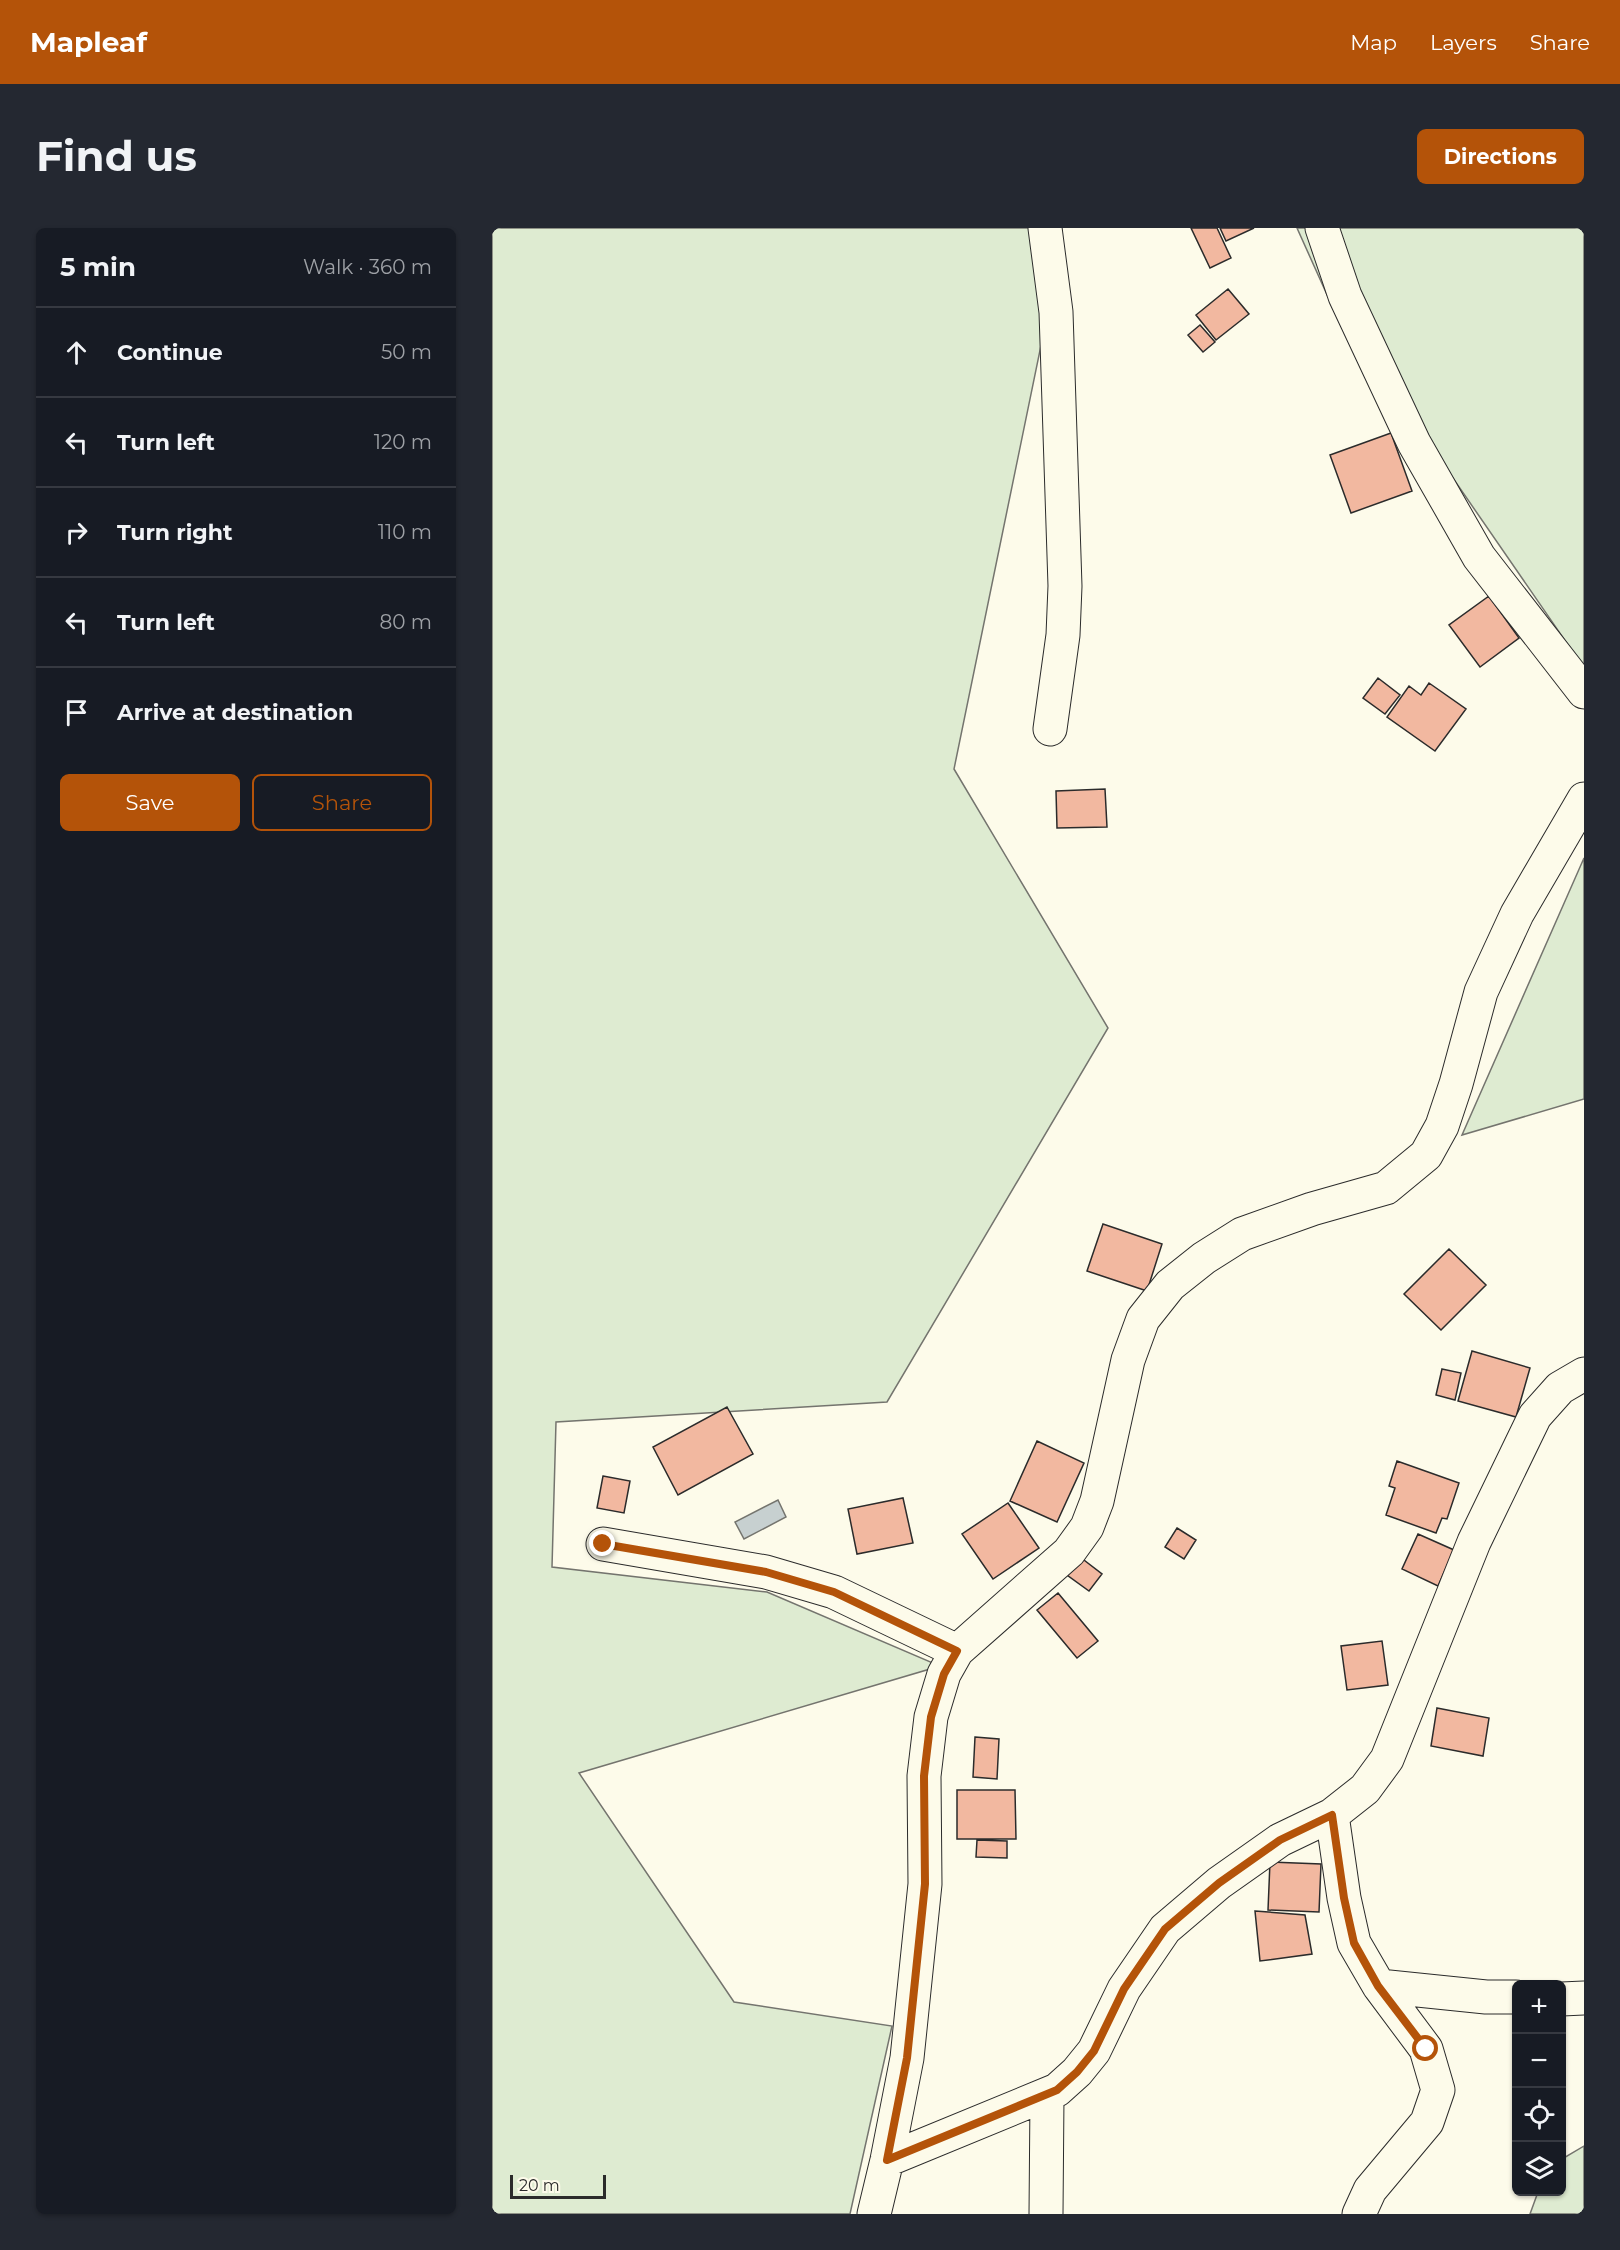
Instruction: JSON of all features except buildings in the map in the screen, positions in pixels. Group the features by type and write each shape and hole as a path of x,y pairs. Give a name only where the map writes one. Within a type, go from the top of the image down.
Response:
{"street":[{"path":"1045,228 1056,312 1065,586 1063,635 1050,729"},
{"path":"1322,228 1345,296 1414,443 1479,556 1584,692"},
{"path":"874,2214 907,2058 925,1884 924,1776 931,1717 944,1674 957,1651 1069,1552 1088,1527 1128,1360 1143,1319 1170,1285 1204,1258 1242,1234 1312,1209 1386,1188 1426,1155 1442,1126 1481,992 1517,914 1584,799"},
{"path":"887,2160 1057,2090 1077,2072 1094,2051 1124,1989 1165,1929 1219,1883 1280,1840 1332,1815 1365,1789 1387,1759 1474,1542 1535,1416 1560,1388 1584,1374"},
{"path":"603,1544 766,1572 822,1589 957,1651"},
{"path":"1332,1815 1344,1898 1354,1943 1378,1986 1426,2049 1438,2090 1427,2122 1370,2190 1359,2214"},
{"path":"1378,1986 1486,1997 1512,1997"},
{"path":"1566,1999 1584,1998"},
{"path":"1046,2214 1047,2096"}],"green space":[{"path":"492,228 1050,228 1061,248 954,769 1108,1028 887,1402 556,1422 552,1567 767,1592 940,1666 579,1773 734,2002 892,2026 850,2214 492,2214"},
{"path":"1297,228 1584,228 1584,668 1328,297"},
{"path":"1584,858 1584,1099 1462,1135"},
{"path":"1584,2146 1584,2214 1530,2214 1537,2196 1566,2196 1566,2157"}],"shaded area":[{"path":"778,1500 786,1517 744,1539 735,1522"}],"route":[{"path":"603,1544 766,1572 834,1592 957,1651 944,1674 931,1717 924,1776 925,1884 907,2058 887,2160 1057,2090 1077,2072 1094,2051 1124,1989 1165,1929 1241,1866 1280,1840 1332,1815 1344,1898 1354,1943 1378,1986 1426,2049"}]}
